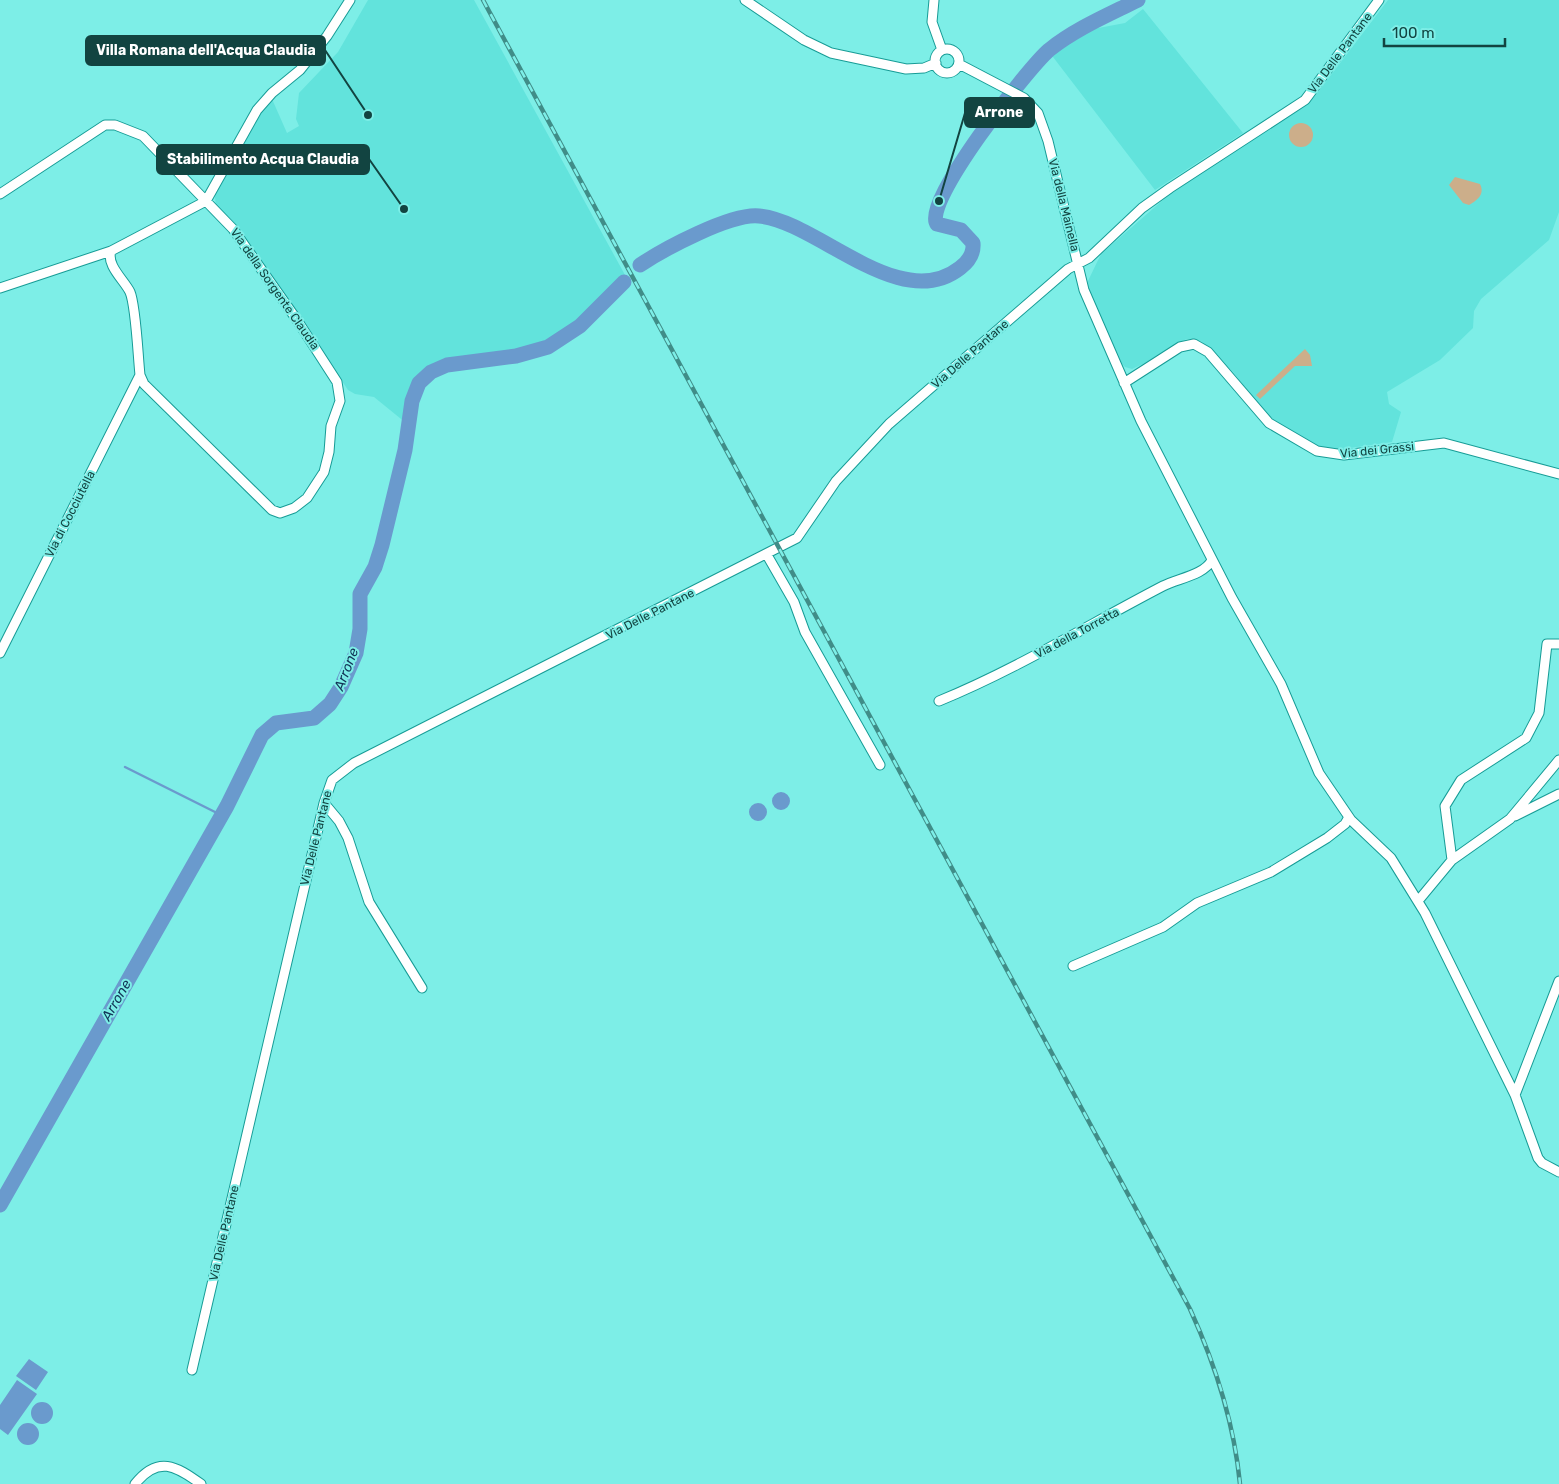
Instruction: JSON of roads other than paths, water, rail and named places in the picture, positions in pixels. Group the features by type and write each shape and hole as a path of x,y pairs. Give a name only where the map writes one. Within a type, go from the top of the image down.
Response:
{"street":[{"path":"0,288 111,251 206,202 257,110 272,93 300,70 327,36 350,0"},
{"path":"745,0 804,40 831,53 906,69 924,68 936,63"},
{"path":"934,0 932,22 942,50"},
{"name":"Via Delle Pantane","path":"192,1370 324,803 332,780 354,763 767,555 801,534 836,482 889,424 1078,263 1089,258 1142,208 1305,100 1379,0"},
{"path":"949,49 956,53 959,64 954,71 946,73 939,70 936,56 942,50 949,49"},
{"name":"Via della Mainella","path":"959,64 1021,96 1034,107 1044,128 1084,290 1124,383 1212,560 1280,684 1319,774 1349,817 1391,858 1418,901 1515,1095 1538,1158 1542,1163 1559,1172"},
{"name":"Via della Sorgente Claudia","path":"0,194 109,124 125,127 143,136 233,229 253,255 328,367 340,392 339,404 331,426 327,462 320,482 305,501 280,513 272,510 160,401 144,384 140,375"},
{"path":"111,251 111,262 131,296 140,375"},
{"name":"Via dei Grassi","path":"1124,383 1180,347 1194,344 1208,352 1269,423 1317,451 1344,455 1444,443 1559,474"},
{"name":"Via di Cocciutella","path":"0,652 140,375"},
{"path":"767,555 794,602 805,632 880,765"},
{"name":"Via della Torretta","path":"939,701 1017,665 1164,586 1206,568 1212,560"},
{"path":"1452,860 1445,806 1461,780 1526,738 1539,713 1547,644 1559,644"},
{"path":"1510,819 1559,760"},
{"path":"1418,901 1452,860 1510,819 1559,794"},
{"path":"324,803 339,821 348,838 369,902 422,988"},
{"path":"1073,966 1163,927 1197,903 1271,872 1327,838 1345,824 1349,817"},
{"path":"1515,1095 1559,981"},
{"path":"135,1484 146,1471 162,1466 178,1469 201,1484"}],"waterway":[{"name":"Arrone","path":"640,265 698,233 732,220 759,216 782,222 806,233 885,274 911,280 937,279 960,268 970,257 973,251 973,243 961,230 937,224 936,212 945,191 979,136 1020,82 1049,50 1081,29 1138,0"},
{"name":"Arrone","path":"0,1205 227,806 262,735 276,723 314,718 330,704 341,687 356,653 360,629 360,594 375,567 382,545 405,450 412,401 419,383 431,372 447,365 516,356 548,347 580,326 624,282"},
{"path":"125,767 221,815"}],"railway":[{"path":"483,0 1190,1309 1216,1373 1233,1439 1240,1484"}],"place":[{"name":"Villa Romana dell'Acqua Claudia","path":"368,115"},
{"name":"Arrone","path":"939,201"},
{"name":"Stabilimento Acqua Claudia","path":"404,209"}]}
